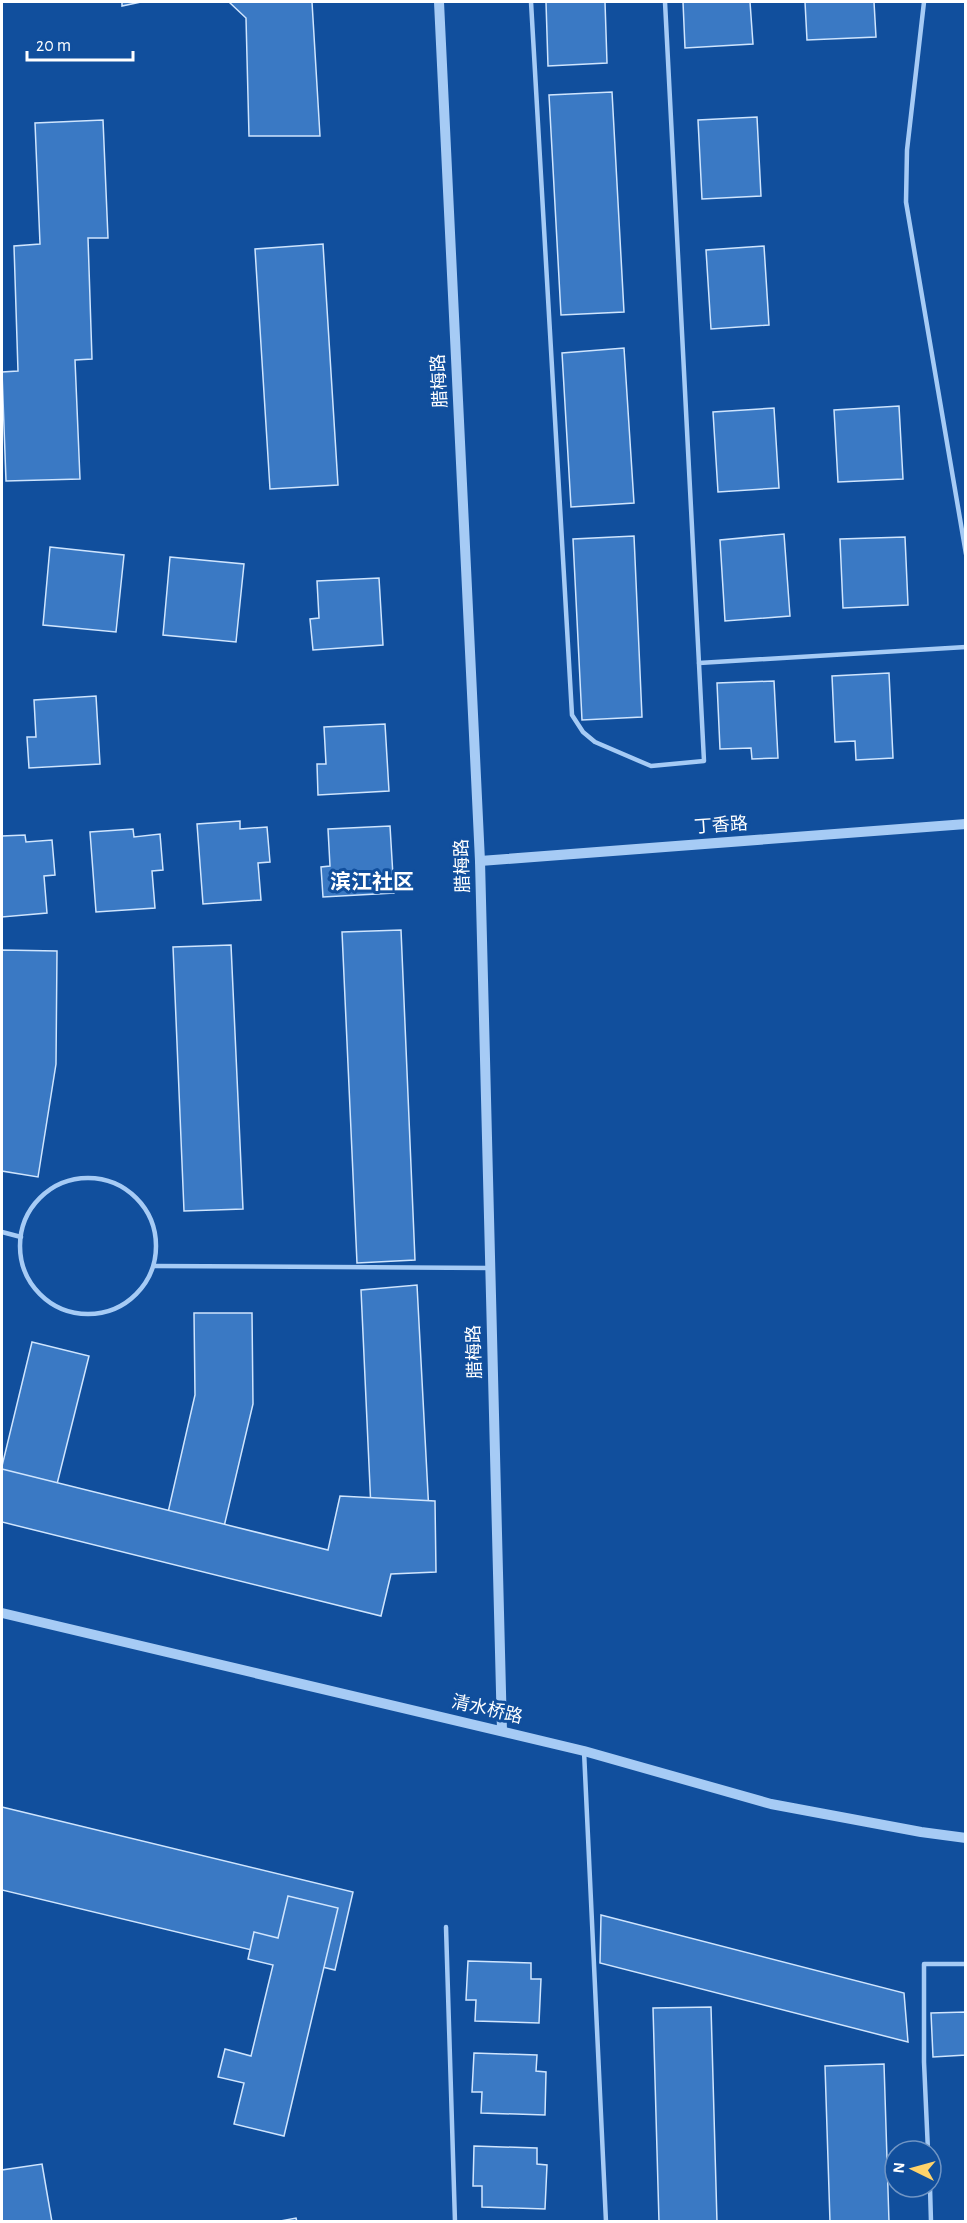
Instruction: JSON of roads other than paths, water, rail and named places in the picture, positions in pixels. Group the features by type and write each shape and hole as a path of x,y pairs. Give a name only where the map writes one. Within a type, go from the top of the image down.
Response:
{"street":[{"name":"腊梅路","path":"439,2 480,861 502,1731"},
{"name":"丁香路","path":"480,861 966,824"},
{"name":"清水桥路","path":"2,1613 584,1751 771,1804 921,1832 966,1838"}],"lane":[{"path":"531,2 572,715 583,732 596,742 651,766 704,761 665,2"},
{"path":"924,2 908,150 906,202 966,554"},
{"path":"699,663 966,647"},
{"path":"80,1178 102,1178 124,1187 141,1201 152,1221 157,1243 154,1266 145,1284 132,1299 114,1309 95,1314 75,1313 56,1306 39,1293 28,1277 21,1257 21,1237 27,1216 40,1197 58,1184 80,1178"},
{"path":"2,1232 21,1237"},
{"path":"154,1266 489,1268"},
{"path":"584,1751 606,2222"},
{"path":"446,1927 455,2222"},
{"path":"927,2139 924,2062 924,1964 966,1964"},
{"path":"930,2199 931,2222"}],"district":[{"name":"滨江社区","path":"372,882"}]}
